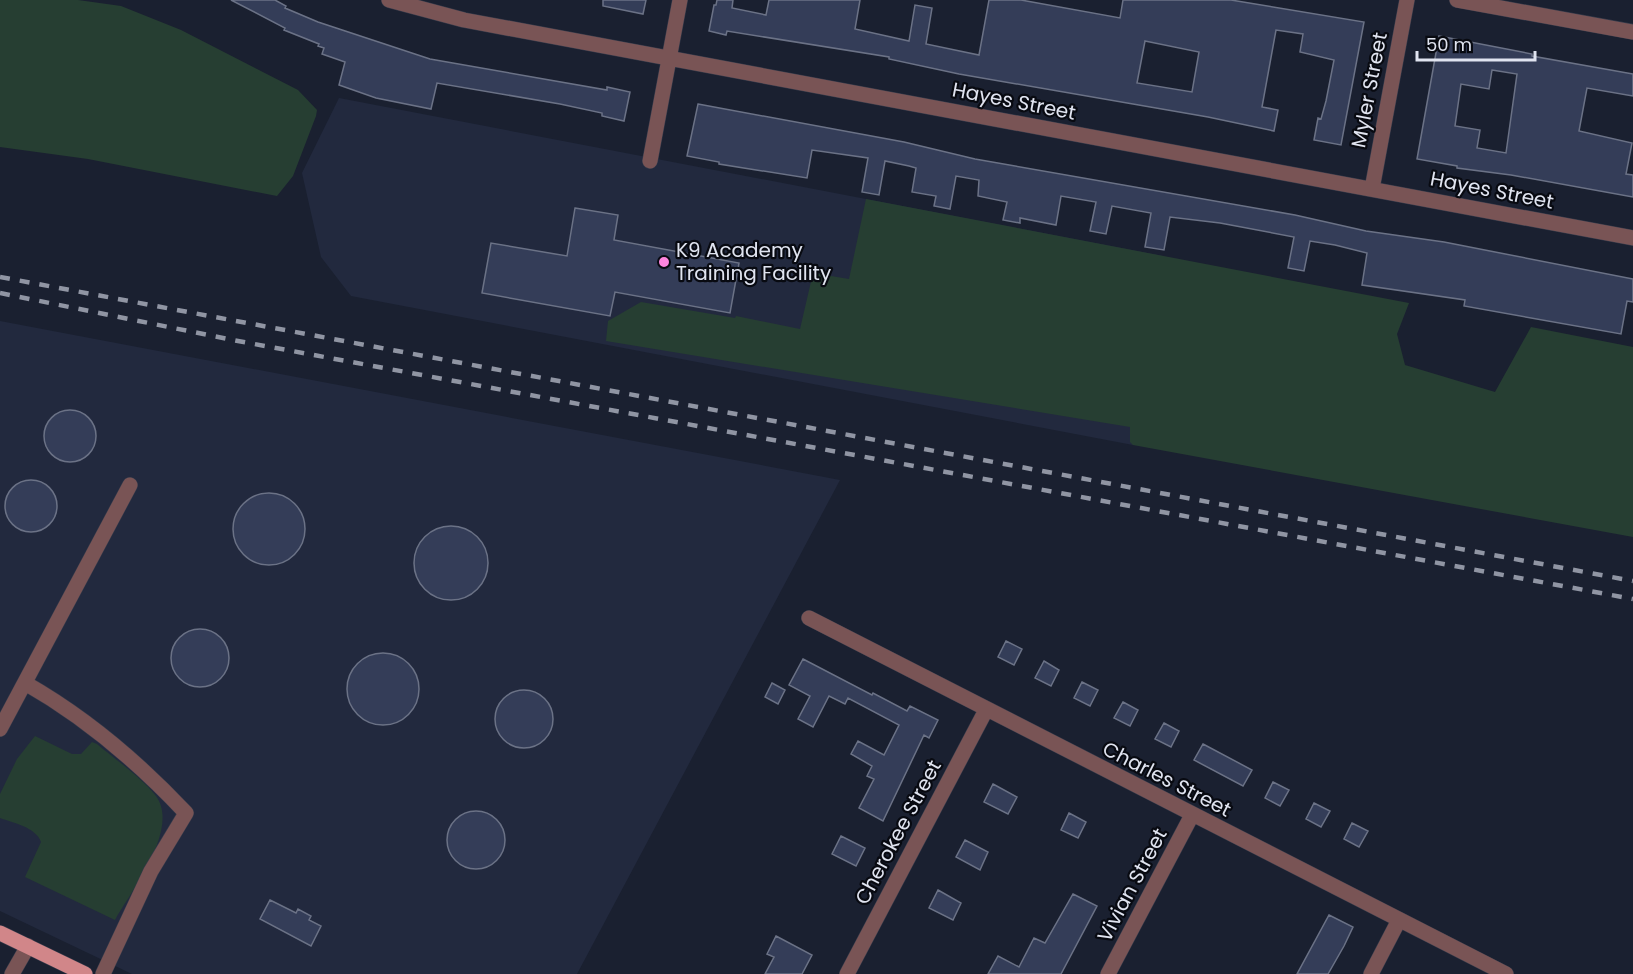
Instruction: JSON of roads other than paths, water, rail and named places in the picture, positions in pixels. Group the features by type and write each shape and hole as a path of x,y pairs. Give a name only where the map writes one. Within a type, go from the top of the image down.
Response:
{"main road":[{"path":"0,933 85,974"}],"street":[{"name":"Hayes Street","path":"389,0 464,20 1633,237"},
{"path":"650,160 680,0"},
{"name":"Myler Street","path":"1372,189 1407,0"},
{"path":"1458,0 1633,33"},
{"path":"0,729 130,485"},
{"name":"Charles Street","path":"809,618 1506,974"},
{"path":"25,682 68,707 165,791 186,813 152,872 103,974"},
{"name":"Cherokee Street","path":"847,974 986,710"},
{"name":"Vivian Street","path":"1108,974 1192,815"},
{"path":"1371,974 1400,920"},
{"path":"12,974 28,946"}],"railway":[{"path":"0,277 1633,581"},
{"path":"0,293 238,341 1633,599"}],"place":[{"name":"K9 Academy Training Facility","path":"664,262"}]}
